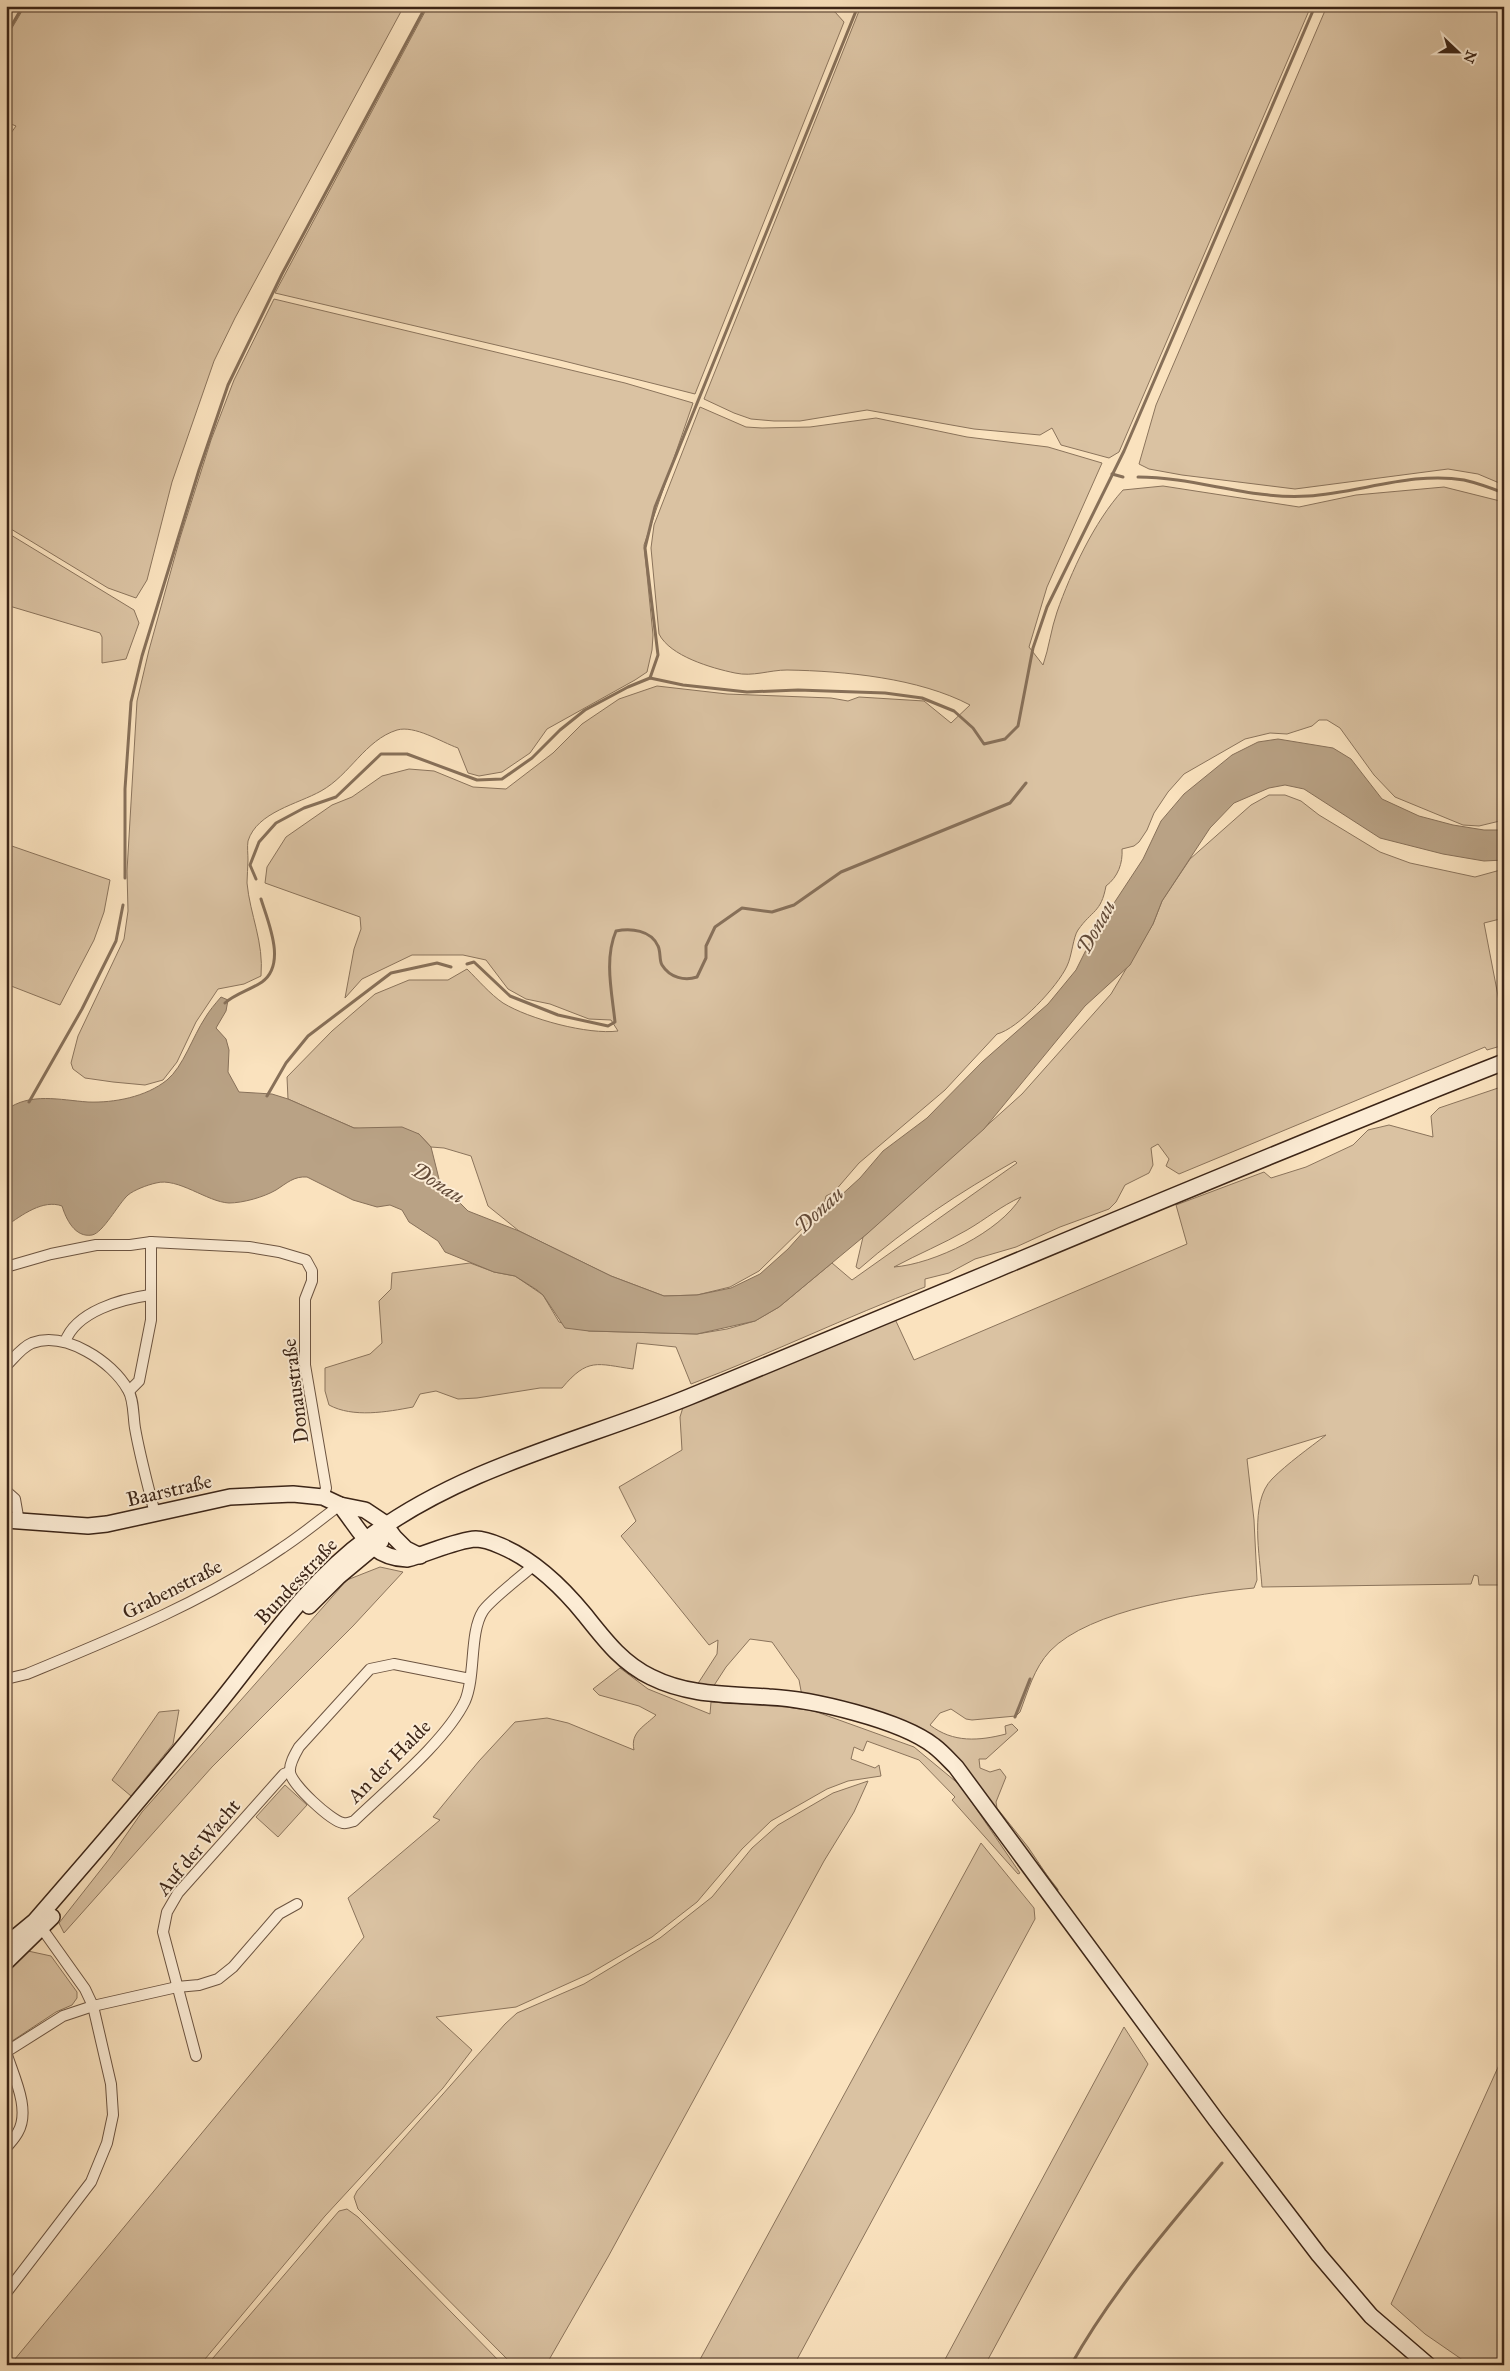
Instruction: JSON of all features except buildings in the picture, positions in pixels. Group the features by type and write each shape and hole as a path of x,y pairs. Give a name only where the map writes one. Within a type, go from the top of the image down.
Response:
{"street":[{"name":"Bundesstraße","path":"6,1962 218,1705 292,1624 370,1544 425,1500 518,1458 687,1397 1504,1062"},
{"name":"Donaustraße","path":"6,1267 51,1254 96,1245 130,1245 151,1242 249,1247 280,1252 306,1260 312,1271 312,1280 305,1299 305,1364 326,1488 323,1498"},
{"path":"129,1392 139,1381 151,1320 151,1242"},
{"path":"65,1342 67,1336 76,1326 100,1308 122,1300 150,1295"},
{"path":"6,1366 31,1344 50,1339 65,1342 111,1366 129,1392 135,1429 155,1514"},
{"path":"6,1491 15,1499 19,1511 12,1521"},
{"name":"Baarstraße","path":"12,1521 88,1526 107,1524 230,1497 293,1494 323,1498 340,1505 365,1510 375,1515 406,1549 420,1556"},
{"path":"340,1505 370,1544 383,1556 407,1560 476,1539 492,1542 514,1552 534,1566 571,1600 618,1655 650,1676 681,1690 707,1694 810,1701 879,1720 934,1746 956,1767 979,1801 1319,2255 1371,2316 1428,2365"},
{"name":"Grabenstraße","path":"6,1680 27,1674 155,1619 230,1580 282,1549 340,1505"},
{"name":"An der Halde","path":"289,1772 295,1786 335,1819 344,1823 354,1821 445,1732 465,1700 470,1679 476,1632 482,1611 534,1566"},
{"path":"289,1772 292,1759 299,1747 370,1669 394,1664 470,1679"},
{"name":"Auf der Wacht","path":"196,2056 163,1932 167,1912 178,1893 284,1774 289,1772"},
{"path":"6,2148 19,2132 23,2118 22,2103 6,2052 63,2016 93,2006 178,1987 199,1985 218,1979 233,1967 279,1914 297,1904"},
{"name":"Bundesstraße","path":"6,1945 39,1924"},
{"path":"6,2293 91,2182 107,2143 112,2115 111,2084 93,2006 85,1989 39,1924"}],"shaded area":[{"path":"25,6 404,6 235,318 214,361 172,482 147,580 136,598 108,588 6,526 6,140 16,126 6,122 6,38"},
{"path":"428,6 820,6 835,12 844,22 695,394 275,293"},
{"path":"861,6 1311,6 1119,452 1109,458 1061,445 1052,428 1040,435 974,429 867,410 800,421 774,421 751,419 704,399"},
{"path":"1327,6 1504,6 1504,485 1478,474 1448,469 1295,489 1182,475 1149,469 1139,464 1156,405"},
{"path":"274,299 625,383 693,403 644,545 653,635 647,672 547,729 530,753 502,772 479,776 468,773 458,748 420,732 404,729 397,730 386,735 367,749 341,776 321,791 269,816 253,831 248,841 247,883 259,940 261,976 244,984 218,989 196,1022 177,1062 163,1080 145,1085 85,1078 73,1069 71,1063 78,1036 124,939 128,911 127,871 137,701 149,650 180,538 211,440 234,380"},
{"path":"700,407 746,427 810,427 876,418 967,437 1048,447 1102,463 1047,587 1029,647 1043,665 1057,612 1076,564 1102,517 1123,490 1163,486 1299,507 1356,495 1444,487 1504,502 1504,820 1479,826 1463,825 1395,797 1374,775 1340,728 1327,720 1319,720 1312,726 1287,734 1270,733 1245,739 1184,774 1168,792 1154,813 1147,830 1139,842 1134,846 1122,849 1121,864 1117,874 1106,886 1099,907 1078,930 1067,966 1055,984 1036,1006 1016,1024 997,1034 945,1090 859,1163 834,1192 826,1196 824,1205 814,1217 759,1271 730,1287 697,1295 664,1296 611,1276 519,1231 488,1206 471,1156 444,1148 431,1147 419,1134 354,1128 288,1099 287,1077 332,1031 375,994 409,980 448,980 467,969 503,1003 528,1015 591,1031 618,1031 611,1020 589,1019 550,1004 526,999 508,989 486,960 463,955 412,955 362,979 345,998 354,949 361,929 360,917 265,883 267,867 286,837 332,805 352,797 382,776 409,769 434,771 473,787 506,789 553,753 582,724 619,699 657,686 727,694 831,698 848,701 859,697 924,701 951,723 970,705 928,688 857,674 787,670 748,674 735,673 692,660 672,649 664,642 659,634 651,548 654,525"},
{"path":"6,532 134,610 139,623 126,659 102,663 102,637 100,633 6,605"},
{"path":"1269,795 1285,795 1301,801 1319,815 1380,852 1410,863 1475,877 1504,869 1504,918 1484,923 1499,1001 1504,1001 1504,1045 1487,1050 1485,1047 1179,1174 1166,1166 1169,1159 1158,1144 1151,1148 1153,1165 1149,1173 1125,1185 1116,1202 1109,1209 1060,1227 1016,1247 975,1259 949,1273 925,1279 925,1287 691,1384 676,1347 637,1343 633,1369 610,1365 586,1367 571,1378 562,1388 540,1388 477,1398 458,1399 436,1391 420,1394 413,1407 370,1413 349,1412 329,1405 325,1391 325,1368 370,1354 382,1343 379,1301 391,1289 392,1273 470,1263 494,1272 515,1276 543,1295 559,1322 589,1331 697,1334 727,1329 755,1321 779,1307 832,1263 852,1280 1017,1163 1015,1161 974,1185 915,1225 859,1269 856,1267 863,1237 1022,1094 1111,994 1153,924 1162,901 1190,859 1251,805","holes":["1021,1197 1011,1210 982,1234 965,1244 928,1260 894,1267 958,1235"]},
{"path":"6,844 110,880 104,912 94,940 60,1005 6,984"},
{"path":"1504,1086 1504,1585 1479,1585 1478,1576 1474,1575 1471,1584 1262,1587 1258,1546 1258,1515 1260,1501 1265,1489 1272,1479 1285,1467 1326,1435 1247,1459 1254,1520 1257,1580 1254,1588 1176,1599 1117,1614 1068,1637 1050,1651 1032,1680 1020,1712 1016,1716 972,1720 966,1719 951,1709 940,1713 930,1725 948,1735 966,1739 1006,1734 1005,1726 1012,1724 1018,1730 986,1759 979,1759 980,1768 990,1772 1000,1769 1006,1777 996,1802 997,1808 1028,1847 1057,1890 1048,1887 937,1744 802,1696 799,1680 772,1642 750,1639 726,1667 713,1687 697,1685 717,1654 718,1640 709,1645 621,1536 636,1521 619,1487 682,1450 680,1417 684,1404 895,1319 914,1360 1187,1244 1176,1205 1264,1172 1271,1178 1306,1167 1353,1145 1368,1130 1389,1125 1433,1137 1431,1116 1439,1108"},
{"path":"380,1567 403,1572 353,1626 212,1767 64,1933 59,1923 110,1858 142,1812 347,1580"},
{"path":"620,1668 648,1689 710,1714 711,1702 786,1707 814,1711 914,1747 960,1785 1020,1873 1018,1874 952,1800 955,1797 919,1760 867,1741 863,1751 854,1747 851,1759 875,1768 879,1765 881,1776 848,1781 827,1789 771,1821 742,1849 697,1902 652,1937 589,1974 516,2007 436,2017 472,2050 443,2088 325,2216 200,2365 10,2365 364,1937 348,1898 440,1820 433,1817 479,1761 515,1722 547,1718 568,1723 634,1750 633,1744 636,1734 656,1715 639,1706 599,1695 593,1689"},
{"path":"179,1710 173,1744 131,1796 112,1780 159,1712"},
{"path":"868,1781 854,1812 824,1861 608,2257 546,2365 513,2365 358,2209 354,2197 357,2191 505,2024 517,2013 584,1984 660,1938 712,1897 752,1848 778,1825 833,1793"},
{"path":"285,1785 307,1805 278,1837 256,1817"},
{"path":"981,1843 1034,1908 1035,1919 794,2365 697,2365"},
{"path":"28,1951 51,1956 77,1992 77,1998 72,2005 56,2012 6,2045 6,1970"},
{"path":"1124,2027 1148,2064 985,2365 942,2365"},
{"path":"1504,2054 1504,2365 1470,2365 1425,2334 1391,2304"},
{"path":"347,2209 358,2217 503,2365 207,2365 339,2211"}],"water":[{"name":"Donau","path":"1278,739 1333,748 1351,759 1382,799 1419,816 1453,825 1484,830 1504,830 1504,860 1484,861 1443,854 1380,838 1304,789 1285,785 1269,788 1234,803 1210,828 1162,901 1153,924 1130,965 1085,1006 984,1129 868,1233 779,1307 755,1321 697,1334 589,1331 565,1328 543,1295 515,1276 494,1272 445,1252 438,1241 409,1222 402,1210 390,1205 377,1207 353,1200 307,1177 294,1179 271,1193 260,1197 229,1203 211,1199 174,1183 152,1184 128,1195 106,1224 92,1235 81,1234 76,1231 69,1222 62,1206 55,1204 33,1209 6,1226 6,1110 15,1104 25,1101 46,1098 88,1102 119,1100 140,1095 159,1086 178,1067 207,1015 221,997 228,1000 226,1011 216,1028 226,1039 229,1050 228,1072 239,1092 272,1094 288,1099 354,1128 402,1127 419,1134 431,1147 440,1183 468,1211 519,1231 611,1276 664,1296 697,1295 731,1288 760,1274 788,1249 814,1220 860,1178 883,1151 927,1118 982,1062 1048,1004 1076,970 1095,932 1143,859 1161,821 1184,794 1232,755 1258,742"}],"waterway":[{"path":"6,35 23,6"},
{"path":"125,878 125,789 131,702 142,656 199,470 228,385 282,274 426,6"},
{"path":"650,678 658,655 645,548 655,507 858,6"},
{"path":"256,879 250,865 259,842 276,823 304,808 336,797 381,754 407,754 477,780 502,779 532,758 560,730 585,710 628,687 650,678 683,685 747,692 798,690 885,693 922,698 954,711 973,728 984,744 1005,739 1018,726 1033,648 1047,607 1124,451 1315,6"},
{"path":"1112,474 1123,477"},
{"path":"1138,477 1181,481 1265,495 1287,496 1327,494 1425,478 1464,480 1504,493"},
{"path":"467,964 474,962 510,996 558,1015 608,1026 615,1022 611,988 610,953 616,931 634,930 646,933 655,941 659,948 661,963 669,973 673,976 688,979 697,977 706,958 706,946 715,927 742,908 772,912 794,905 841,872 1010,803 1026,783"},
{"path":"225,1003 262,982 269,974 273,965 275,954 274,942 261,899"},
{"path":"29,1102 82,1009 116,941 123,905"},
{"path":"267,1096 286,1063 308,1036 391,973 437,963 451,967"},
{"path":"1015,1717 1030,1679"},
{"path":"1036,1863 1057,1890"},
{"path":"1071,2365 1104,2312 1123,2286 1161,2236 1222,2163"}]}
